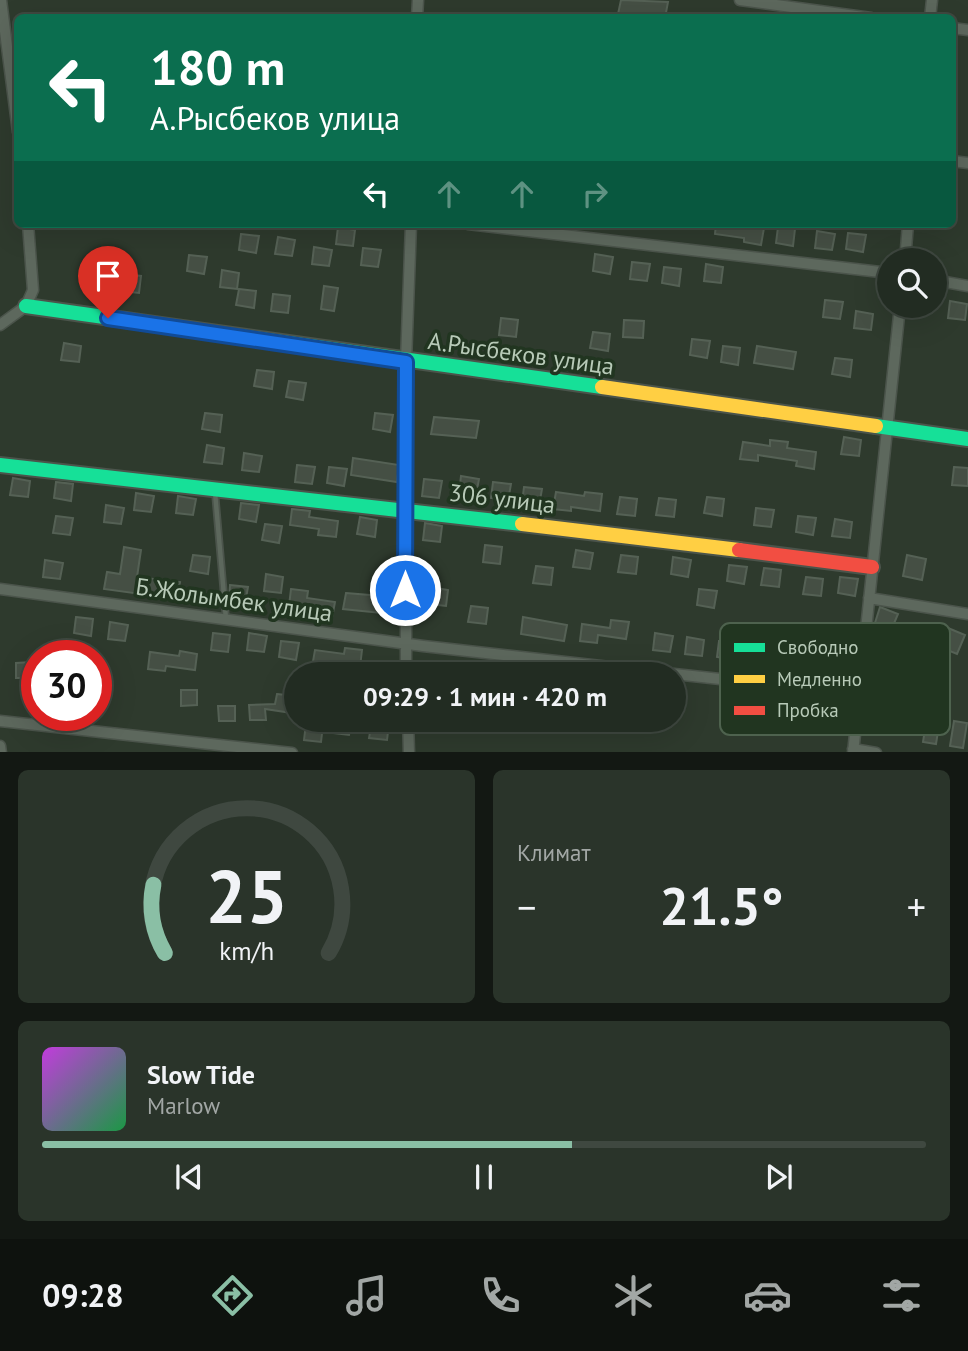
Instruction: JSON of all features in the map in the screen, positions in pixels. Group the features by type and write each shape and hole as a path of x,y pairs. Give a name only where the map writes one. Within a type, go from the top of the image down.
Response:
{"street":[{"path":"1,0 13,45"},
{"path":"740,0 842,14"},
{"path":"0,325 26,306 33,290 28,228"},
{"path":"406,662 406,362 411,228"},
{"path":"502,228 877,272"},
{"path":"906,248 908,228"},
{"path":"947,282 968,286"},
{"name":"А.Рысбеков улица","path":"26,306 406,362 968,439"},
{"path":"866,623 899,318"},
{"name":"306 улица","path":"0,465 406,510 872,567"},
{"name":"Б.Жолымбек улица","path":"0,589 569,662"},
{"path":"869,598 968,614"},
{"name":"Б.Жолымбек улица","path":"686,675 720,679"},
{"path":"0,721 292,752"},
{"path":"408,732 409,752"},
{"path":"0,746 1,752"},
{"path":"853,751 876,752"}],"lane":[{"path":"215,489 226,620"}],"building":[{"path":"621,0 668,2 666,14 618,14"},
{"path":"338,228 355,230 353,246 336,244"},
{"path":"716,228 764,228 761,245 744,242 744,238 715,234"},
{"path":"778,228 795,229 793,246 776,243"},
{"path":"817,231 835,234 832,250 815,248"},
{"path":"848,233 866,235 863,252 846,249"},
{"path":"241,234 259,236 256,253 239,250"},
{"path":"278,237 295,240 292,256 275,254"},
{"path":"314,247 332,250 329,266 312,264"},
{"path":"363,248 381,250 378,267 361,265"},
{"path":"595,254 613,257 610,274 593,271"},
{"path":"189,255 207,257 204,274 187,271"},
{"path":"632,262 650,264 647,281 630,279"},
{"path":"706,264 723,267 721,283 704,281"},
{"path":"83,266 101,268 98,285 81,283"},
{"path":"664,267 681,269 679,286 662,283"},
{"path":"222,270 239,273 237,289 220,287"},
{"path":"124,274 141,276 139,293 121,291"},
{"path":"324,286 338,288 334,311 321,309"},
{"path":"239,289 256,291 254,308 236,305"},
{"path":"273,294 290,296 288,313 271,311"},
{"path":"825,300 843,302 840,319 823,317"},
{"path":"950,301 967,304 965,320 948,318"},
{"path":"856,311 873,314 871,330 854,328"},
{"path":"501,318 518,320 516,337 499,335"},
{"path":"624,320 644,321 643,338 623,337"},
{"path":"593,332 610,334 608,351 590,348"},
{"path":"692,339 710,341 707,358 690,355"},
{"path":"64,343 81,346 79,362 61,360"},
{"path":"723,346 740,348 738,365 721,362"},
{"path":"757,346 796,352 793,369 754,363"},
{"path":"835,358 852,360 850,377 832,374"},
{"path":"257,370 274,372 272,389 254,386"},
{"path":"289,381 306,383 303,400 286,397"},
{"path":"205,413 222,415 220,432 202,429"},
{"path":"375,413 393,415 390,432 373,429"},
{"path":"434,417 479,421 476,438 431,434"},
{"path":"844,437 861,440 859,456 841,454"},
{"path":"770,440 788,442 787,448 816,452 814,469 796,466 797,461 758,455 758,461 740,459 743,442 770,446"},
{"path":"207,445 224,448 222,464 204,462"},
{"path":"244,453 262,456 259,472 242,470"},
{"path":"353,458 399,465 397,482 351,475"},
{"path":"297,465 315,467 312,484 295,482"},
{"path":"329,467 347,469 344,486 327,483"},
{"path":"954,467 968,468 968,486 952,485"},
{"path":"461,476 479,479 476,495 459,493"},
{"path":"13,478 30,481 28,497 10,495"},
{"path":"424,479 442,481 439,498 422,496"},
{"path":"56,482 73,484 71,501 54,498"},
{"path":"493,482 511,484 508,501 491,498"},
{"path":"524,487 542,489 539,506 522,503"},
{"path":"556,492 584,496 585,492 602,494 600,511 571,507 571,511 553,509"},
{"path":"136,493 154,496 151,512 134,510"},
{"path":"178,496 196,499 193,515 176,513"},
{"path":"620,497 637,499 635,516 617,514"},
{"path":"707,497 724,499 722,516 704,513"},
{"path":"659,498 676,500 674,517 656,515"},
{"path":"241,503 259,505 256,522 239,519"},
{"path":"106,505 124,508 121,524 104,522"},
{"path":"756,508 774,510 771,527 754,525"},
{"path":"292,509 310,511 309,517 338,521 336,537 318,535 319,529 290,525"},
{"path":"56,516 73,518 70,535 53,533"},
{"path":"798,516 816,518 813,535 796,532"},
{"path":"360,517 377,520 375,537 357,534"},
{"path":"835,519 852,522 850,538 832,536"},
{"path":"425,523 442,526 440,542 423,540"},
{"path":"265,524 282,526 279,543 262,540"},
{"path":"485,545 502,547 500,564 483,562"},
{"path":"124,547 141,550 137,577 180,582 177,599 104,589 107,572 120,574"},
{"path":"576,550 593,553 590,569 573,567"},
{"path":"193,555 210,557 208,574 190,571"},
{"path":"621,555 638,557 636,574 618,572"},
{"path":"907,555 926,559 922,580 903,576"},
{"path":"673,557 691,560 688,577 671,574"},
{"path":"45,560 63,563 60,579 43,577"},
{"path":"729,565 747,567 744,584 727,581"},
{"path":"536,566 553,568 551,585 533,583"},
{"path":"764,568 781,570 779,587 761,585"},
{"path":"266,574 283,577 281,593 264,591"},
{"path":"806,577 823,579 821,596 803,594"},
{"path":"840,577 858,579 855,596 838,593"},
{"path":"230,585 248,587 245,604 229,602"},
{"path":"431,587 448,590 446,606 429,604"},
{"path":"291,589 308,591 307,598 335,602 332,618 315,616 316,610 289,606"},
{"path":"699,589 717,591 714,608 697,605"},
{"path":"346,593 393,597 391,614 343,609"},
{"path":"471,606 488,608 486,624 468,622"},
{"path":"880,607 898,614 894,623 875,623"},
{"path":"76,617 93,619 91,636 74,633"},
{"path":"523,617 567,625 564,641 521,634"},
{"path":"611,620 629,622 626,639 598,635 597,643 580,641 582,624 610,628"},
{"path":"110,622 128,625 125,641 108,639"},
{"path":"950,629 965,635 957,654 950,651"},
{"path":"213,633 230,635 228,652 211,650"},
{"path":"249,633 267,636 264,652 247,650"},
{"path":"655,633 673,636 670,652 653,650"},
{"path":"687,637 704,640 702,656 685,654"},
{"path":"281,641 299,643 296,660 279,657"},
{"path":"719,641 720,641 720,658 717,657"},
{"path":"345,648 362,650 361,662 313,662 315,650 344,654"},
{"path":"180,651 197,654 195,670 166,666 165,671 148,669 150,652 179,656"},
{"path":"16,663 21,663 21,678 16,678"},
{"path":"181,690 197,690 197,705 181,706"},
{"path":"277,694 284,695 284,712 265,709 266,720 250,720 249,705 275,704"},
{"path":"218,706 235,706 235,721 219,721"},
{"path":"954,721 967,723 963,748 950,746"},
{"path":"305,732 322,732 321,742 304,740"},
{"path":"332,732 350,732 349,735"},
{"path":"370,732 388,732 387,740 369,738"},
{"path":"924,735 937,735 936,744 923,742"}],"traffic: fast":[{"path":"26,306 602,387"},
{"path":"876,426 968,439"},
{"path":"0,465 522,524"}],"traffic: slow":[{"path":"602,387 876,426"},
{"path":"522,524 739,550"}],"traffic: jam":[{"path":"739,550 872,567"}],"route":[{"path":"108,318 406,362 405,590"}]}
